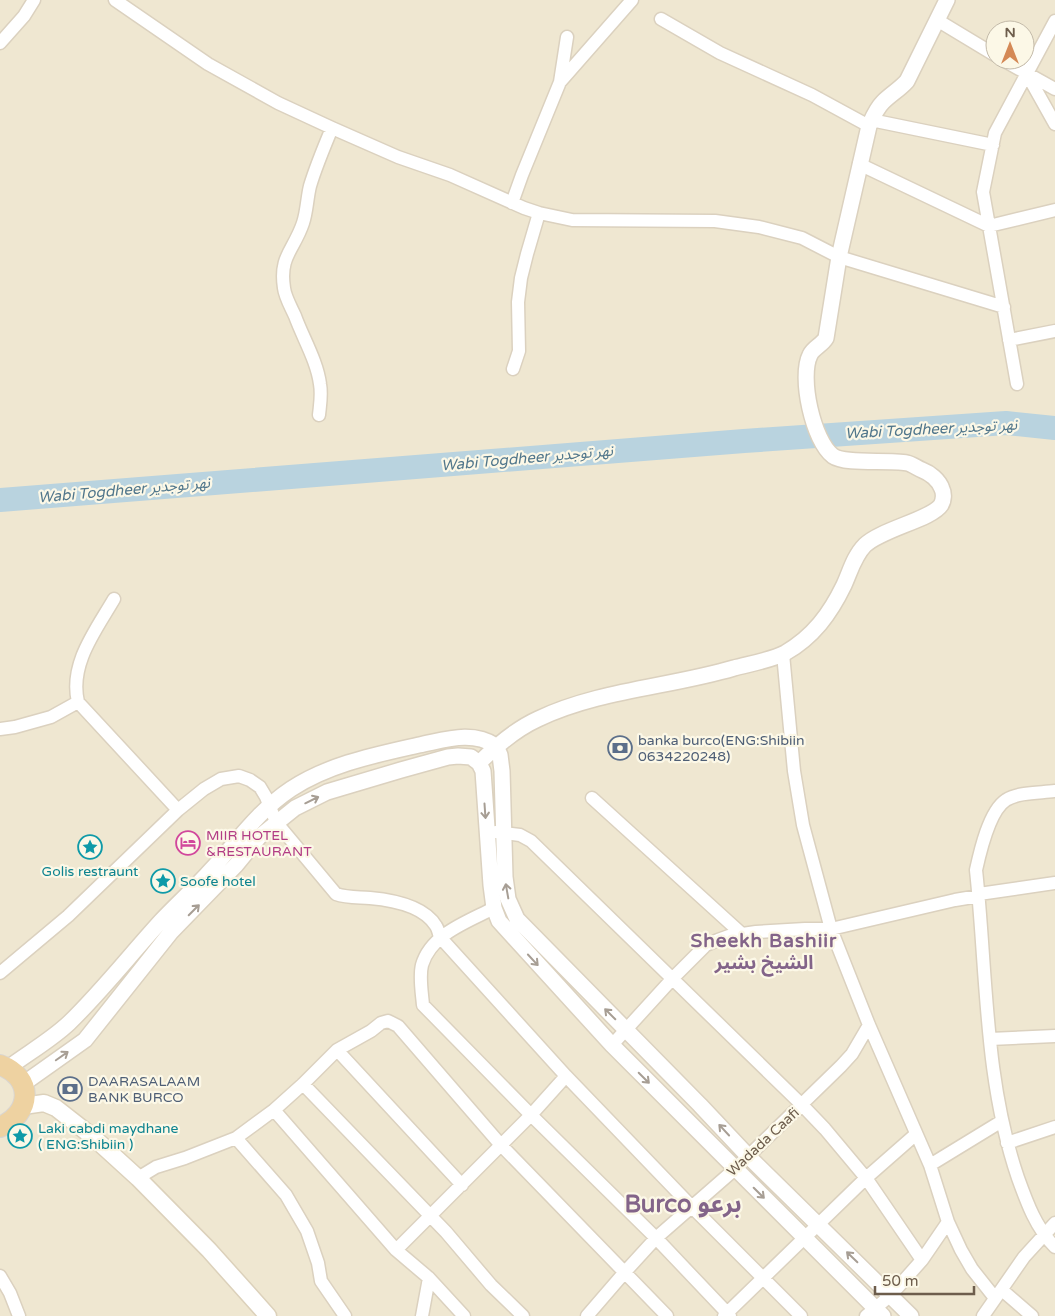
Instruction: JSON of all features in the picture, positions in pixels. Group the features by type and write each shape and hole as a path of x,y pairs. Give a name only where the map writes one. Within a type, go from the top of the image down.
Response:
{"highway":[{"path":"0,1127 18,1116 23,1106 25,1095 23,1084 17,1075 4,1066"}],"main road":[{"path":"23,1106 44,1103 56,1108 94,1137 138,1178 209,1250 268,1316"}],"street":[{"path":"0,43 24,16 34,0"},
{"path":"115,0 208,64 278,103 398,156 450,175 512,204 572,220 715,221 759,227 802,238 839,257 1004,307"},
{"path":"560,82 632,0"},
{"path":"479,763 496,746 537,719 584,703 709,676 783,654 808,638 830,613 853,563 864,546 879,534 928,515 941,505 944,494 940,483 928,472 907,463 849,460 834,456 823,444 812,415 805,386 810,353 824,343 826,338 839,257 870,123 875,112 883,102 907,81 947,0"},
{"path":"661,19 720,53 870,123 993,145"},
{"path":"937,20 985,49"},
{"path":"1017,384 984,192 995,133 1055,21"},
{"path":"512,204 560,82 567,37"},
{"path":"1020,70 1055,89"},
{"path":"1027,74 1055,124"},
{"path":"319,415 320,383 311,355 284,290 283,270 287,254 304,222 310,188 317,164 332,128"},
{"path":"859,164 989,226 1055,210"},
{"path":"513,369 518,351 518,302 521,278 540,213"},
{"path":"1009,340 1055,331"},
{"path":"114,598 82,656 75,690 78,702 178,810"},
{"path":"783,654 794,772 803,825 831,929 869,1025 930,1166 948,1222 961,1250 972,1269 999,1294 1032,1316"},
{"path":"0,729 51,717 78,702"},
{"path":"23,1084 85,1040 166,926 244,830 270,805 291,789 337,766 380,754 462,737 478,737 496,746 500,755 505,877 508,899 518,919 748,1156 911,1316"},
{"path":"4,1066 68,1024 166,926 236,865 259,837 295,808 327,792 401,770 458,756 471,758 479,763 483,772 486,832 494,908 498,921 612,1045 804,1238 874,1314 922,1260 948,1222"},
{"path":"0,973 68,916 178,810 204,789 220,779 239,776 250,780 260,787 270,805 276,822 336,894 349,898 401,902 419,911 429,919 436,926 440,937 566,1076 800,1316"},
{"path":"1055,791 1017,796 1006,800 1000,805 988,826 976,870 990,1039 1002,1121 1007,1143 1027,1202 1044,1235 1055,1247"},
{"path":"592,798 743,935"},
{"path":"486,832 520,835 530,841 673,978 825,1130 866,1178 922,1260"},
{"path":"612,1045 706,945 729,936 805,929 831,929 979,895 1055,883"},
{"path":"494,908 440,937 432,946 422,967 423,1005 656,1238 727,1315 866,1178 916,1134"},
{"path":"138,1178 156,1167 236,1138 274,1110 337,1050 371,1031 381,1023 393,1023 398,1026 500,1144 667,1316"},
{"path":"68,1024 85,1040"},
{"name":"Wadada Caafi","path":"592,1314 624,1273 656,1238 735,1169 841,1066 852,1054 869,1025"},
{"path":"990,1039 1055,1036"},
{"path":"337,1050 462,1185"},
{"path":"396,1250 531,1115 566,1076"},
{"path":"303,1084 446,1232 491,1285 523,1316"},
{"path":"274,1110 396,1250 429,1278 464,1316"},
{"path":"930,1166 1002,1121"},
{"path":"1007,1143 1055,1127"},
{"path":"236,1138 286,1195 307,1231 318,1263 320,1281 346,1316"},
{"path":"983,1316 1024,1257 1055,1223"},
{"path":"0,1276 10,1293 19,1316"},
{"path":"422,1316 429,1278"}],"shaded area":[{"path":"0,0 1055,0 1055,1316 0,1316"}],"waterway":[{"name":"Wabi Togdheer نهر توجدير","path":"0,500 744,441 1006,423 1055,428"}],"place":[{"name":"banka burco(ENG:Shibiin 0634220248)","path":"620,748"},
{"name":"MIIR HOTEL &RESTAURANT","path":"188,843"},
{"name":"Golis restraunt","path":"90,847"},
{"name":"Soofe hotel","path":"163,881"},
{"name":"DAARASALAAM BANK BURCO","path":"70,1089"},
{"name":"Laki cabdi maydhane ( ENG:Shibiin )","path":"20,1136"}],"district":[{"name":"Sheekh Bashiir الشيخ بشير","path":"764,952"},
{"name":"Burco برعو","path":"683,1204"}]}
